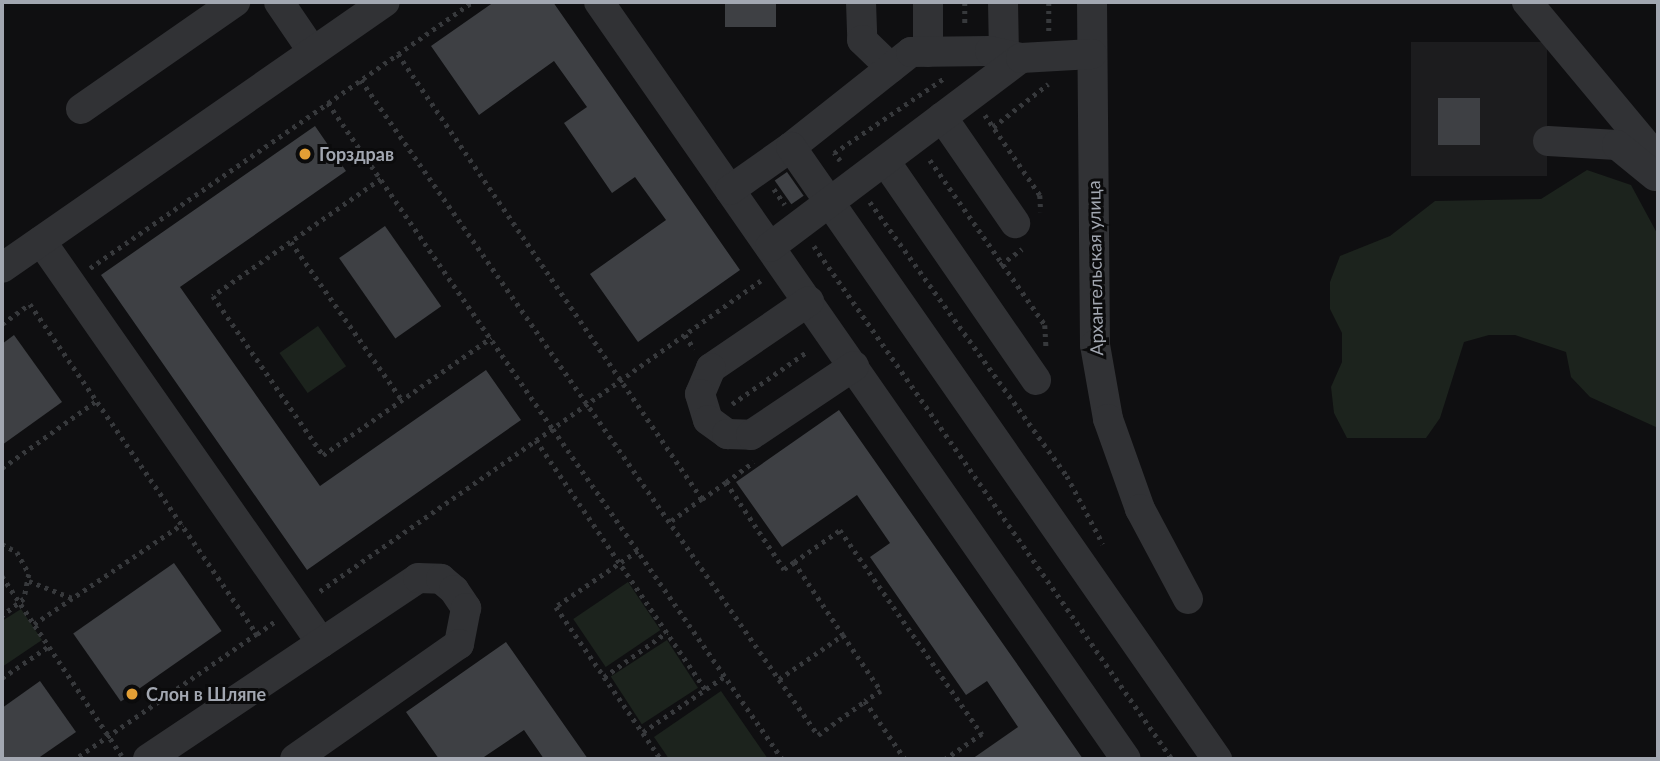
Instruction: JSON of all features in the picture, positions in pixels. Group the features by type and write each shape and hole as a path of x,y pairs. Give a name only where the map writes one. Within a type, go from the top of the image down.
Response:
{"street":[{"path":"81,109 235,2"},
{"path":"279,2 313,52"},
{"path":"2,268 385,2"},
{"path":"599,2 1126,759"},
{"path":"861,2 862,40 891,68"},
{"path":"928,2 928,52"},
{"path":"1003,2 1012,56"},
{"name":"Архангельская улица","path":"1092,2 1094,345 1108,419 1140,509 1188,599"},
{"path":"1527,2 1658,159"},
{"path":"730,190 791,148 911,52 1012,56 1092,54"},
{"path":"770,247 942,117 1012,56"},
{"path":"942,117 1015,223"},
{"path":"1548,141 1617,145 1658,179"},
{"path":"791,148 1217,759"},
{"path":"885,161 1036,380"},
{"path":"41,241 321,643"},
{"path":"809,301 709,371 700,394 708,420 727,434 751,435 854,366"},
{"path":"148,759 418,578 441,579 466,608 459,645 295,759"}],"path":[{"path":"95,281 88,270 472,2"},
{"path":"398,54 702,499"},
{"path":"361,80 818,735 881,691 794,562"},
{"path":"328,103 782,759"},
{"path":"834,153 1036,436 1094,527 1104,548"},
{"path":"760,169 1172,759"},
{"path":"381,179 213,296 307,432 323,455 491,338"},
{"path":"291,242 402,400"},
{"path":"76,759 553,429 760,282"},
{"path":"2,324 30,304 257,634"},
{"path":"732,404 808,351"},
{"path":"2,468 96,401"},
{"path":"946,500 1036,436"},
{"path":"536,440 705,690"},
{"path":"670,522 726,482 784,569 839,530 982,734 946,759"},
{"path":"34,624 182,524"},
{"path":"1009,591 1094,527"},
{"path":"2,544 25,562 29,581 20,603 2,616"},
{"path":"638,551 556,607 662,759"},
{"path":"2,576 125,759"},
{"path":"29,581 72,598"},
{"path":"604,677 667,632"},
{"path":"779,679 843,635"},
{"path":"1071,680 1133,638"},
{"path":"2,678 49,646"},
{"path":"643,732 725,676"},
{"path":"866,701 905,759"}],"shaded area":[{"path":"1411,42 1547,42 1547,176 1411,176"},
{"path":"1587,170 1631,185 1658,235 1658,428 1590,397 1571,377 1566,352 1515,335 1489,335 1464,342 1440,418 1426,438 1347,438 1334,413 1331,387 1342,362 1342,333 1330,309 1330,282 1340,256 1390,236 1435,201 1541,199"},
{"path":"318,326 346,366 308,393 279,353"},
{"path":"628,582 660,630 606,667 573,619"},
{"path":"21,609 42,640 2,667 2,621"},
{"path":"667,640 698,688 642,724 611,676"},
{"path":"721,691 768,759 669,759 654,737"}],"building":[{"path":"494,2 553,2 740,270 638,342 590,274 666,220 635,177 612,193 564,123 587,107 554,61 479,115 431,46"},
{"path":"725,2 776,2 776,27 725,27"},
{"path":"1438,98 1480,98 1480,145 1438,145"},
{"path":"315,126 346,171 180,287 320,486 486,370 521,420 307,570 101,275"},
{"path":"787,172 804,196 791,204 775,181"},
{"path":"385,226 441,306 395,338 339,258"},
{"path":"14,335 62,402 2,445 2,344"},
{"path":"839,410 1083,759 972,759 1018,727 987,681 966,695 870,557 890,543 857,495 782,547 736,482"},
{"path":"174,563 222,631 121,702 73,634"},
{"path":"506,642 588,759 544,759 524,730 481,759 439,759 406,712"},
{"path":"40,681 76,732 37,759 2,759 2,708"}],"place":[{"name":"Горздрав","path":"305,154"},
{"name":"Слон в Шляпе","path":"132,694"}]}
